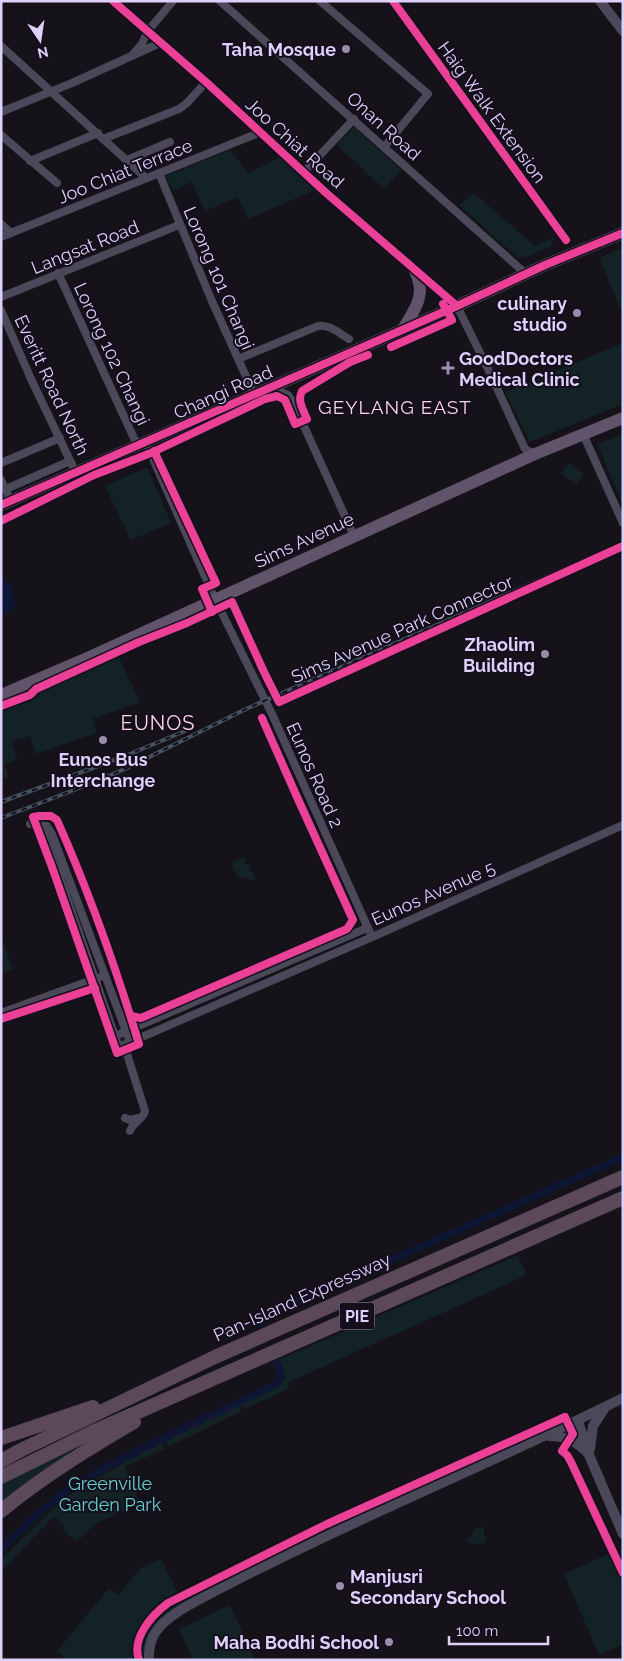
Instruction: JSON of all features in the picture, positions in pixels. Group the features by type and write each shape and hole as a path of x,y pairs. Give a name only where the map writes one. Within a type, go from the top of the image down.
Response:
{"highway":[{"name":"Pan-Island Expressway","path":"1,1461 281,1327 623,1177"},
{"name":"PIE","path":"1,1477 88,1434 623,1198"},
{"path":"1,1438 148,1389"},
{"path":"1,1511 24,1492 137,1420 158,1403"}],"main road":[{"name":"Changi Road","path":"6,499 76,473 142,445 526,274 622,234"},
{"path":"402,329 415,310 421,295 420,280 415,271"},
{"name":"Sims Avenue","path":"1,694 92,656 535,454 623,418"}],"street":[{"name":"Joo Chiat Road","path":"113,1 206,82 415,271 457,306"},
{"path":"131,56 174,1"},
{"name":"Onan Road","path":"220,1 526,274"},
{"path":"320,1 428,94 384,146"},
{"path":"600,1 623,31"},
{"path":"1,112 51,92 160,43"},
{"path":"1,46 146,178"},
{"path":"30,161 179,108 187,103 206,82"},
{"path":"304,172 354,119"},
{"name":"Joo Chiat Terrace","path":"1,237 261,132"},
{"path":"1,135 57,183"},
{"path":"126,160 170,142"},
{"name":"Lorong 101 Changi","path":"159,173 179,225 254,394"},
{"path":"1,224 11,233"},
{"name":"Langsat Road","path":"1,297 179,225"},
{"name":"Lorong 102 Changi","path":"58,273 113,394 142,445 215,599"},
{"path":"457,306 525,449 535,454"},
{"name":"Everitt Road North","path":"1,310 76,473"},
{"path":"238,359 323,325 349,339"},
{"path":"270,387 288,395 294,402 354,536"},
{"path":"583,434 623,523"},
{"path":"1,462 60,438"},
{"path":"1,480 6,499 70,461"},
{"name":"Eunos Road 2","path":"215,599 272,714 372,937"},
{"path":"127,1054 130,1042 52,834 47,826 34,824 42,830 56,866 114,1036 119,1047 127,1054 144,1108 144,1114 132,1124 130,1131"},
{"name":"Eunos Avenue 5","path":"119,1047 623,825"},
{"name":"Eunos Avenue 5","path":"114,1036 368,928"},
{"path":"1,1013 105,976"},
{"path":"125,1118 130,1120 141,1118"},
{"path":"149,1660 150,1644 157,1629 166,1619 187,1606 331,1533 546,1437 623,1398"},
{"path":"589,1455 593,1426 606,1407"},
{"path":"578,1421 589,1455 623,1534"},
{"path":"546,1437 559,1436 570,1438 582,1446 589,1455"}],"green space":[{"path":"354,127 401,170 384,189 337,145"},
{"path":"230,150 249,173 280,157 317,189 248,219 238,197 205,211 192,182 173,191 166,176"},
{"path":"474,193 535,246 556,236 550,247 526,257 517,257 459,205"},
{"path":"622,248 623,251 623,314 599,258"},
{"path":"623,343 623,404 530,442 505,392"},
{"path":"623,434 623,501 622,502 597,444"},
{"path":"569,463 584,474 576,484 560,474"},
{"path":"147,467 171,523 131,540 105,486"},
{"path":"117,653 140,702 93,719 97,733 36,754 30,736 11,742 17,759 5,764 9,777 1,780 1,709 30,696 38,689"},
{"path":"244,857 247,861 244,864 251,867 250,872 254,873 255,881 236,876 237,871 233,871 232,863"},
{"path":"1,935 13,969 1,973"},
{"name":"Greenville Garden Park","path":"518,1255 527,1275 289,1382 288,1389 245,1409 242,1406 240,1407 242,1411 168,1447 166,1443 163,1444 165,1449 125,1467 139,1502 94,1525 77,1542 62,1529 64,1526 54,1516 1,1572 1,1559 67,1496 121,1464 227,1409 279,1385 285,1377 278,1360"},
{"path":"67,1451 69,1455 1,1503 1,1483"},
{"path":"480,1527 486,1529 484,1530 484,1536 488,1536 485,1542 479,1544 467,1543 466,1540 471,1537 474,1530"},
{"path":"615,1551 623,1570 623,1644 599,1655 564,1574"},
{"path":"161,1559 183,1603 160,1619 150,1632 146,1640 145,1660 68,1660 57,1651 109,1588 118,1595 141,1568"},
{"path":"230,1605 255,1660 193,1660 179,1629"}],"water":[{"path":"1,577 13,588 15,606 11,611 1,616"}],"waterway":[{"path":"260,1325 263,1317 623,1157"},
{"path":"1,1550 43,1509 63,1493 99,1471 278,1383 282,1376 276,1361"}],"railway":[{"path":"1,818 127,768 246,709 623,543"},
{"path":"1,802 125,756 185,731"}],"cycle path":[{"path":"113,1 206,82 325,192 457,306"},
{"name":"Haig Walk Extension","path":"393,1 566,240"},
{"path":"1,505 457,306 545,265 623,233"},
{"path":"391,347 452,320 443,304"},
{"path":"1,521 94,475 151,453 265,399 277,396 285,400 295,424 307,419 300,402 302,391 350,362 368,355"},
{"path":"154,451 216,583 202,589 212,612"},
{"name":"Sims Avenue Park Connector","path":"1,706 30,695 36,689 232,602 279,702 623,546"},
{"path":"131,1016 141,1018 347,929 353,920 262,718"},
{"path":"39,816 51,816 57,820 91,902 121,987 139,1044 117,1053 33,817 39,816"},
{"path":"1,1019 95,988"},
{"path":"139,1660 137,1652 140,1635 156,1614 168,1603 327,1524 565,1417 573,1434 562,1451 571,1462 623,1573"}],"place":[{"name":"Taha Mosque","path":"346,49"},
{"name":"culinary studio","path":"577,313"},
{"name":"GoodDoctors Medical Clinic","path":"448,368"},
{"name":"Zhaolim Building","path":"545,654"},
{"name":"Eunos Bus Interchange","path":"103,740"},
{"name":"Manjusri Secondary School","path":"340,1586"},
{"name":"Maha Bodhi School","path":"389,1642"}],"district":[{"name":"GEYLANG EAST","path":"395,407"},
{"name":"EUNOS","path":"158,723"}]}
